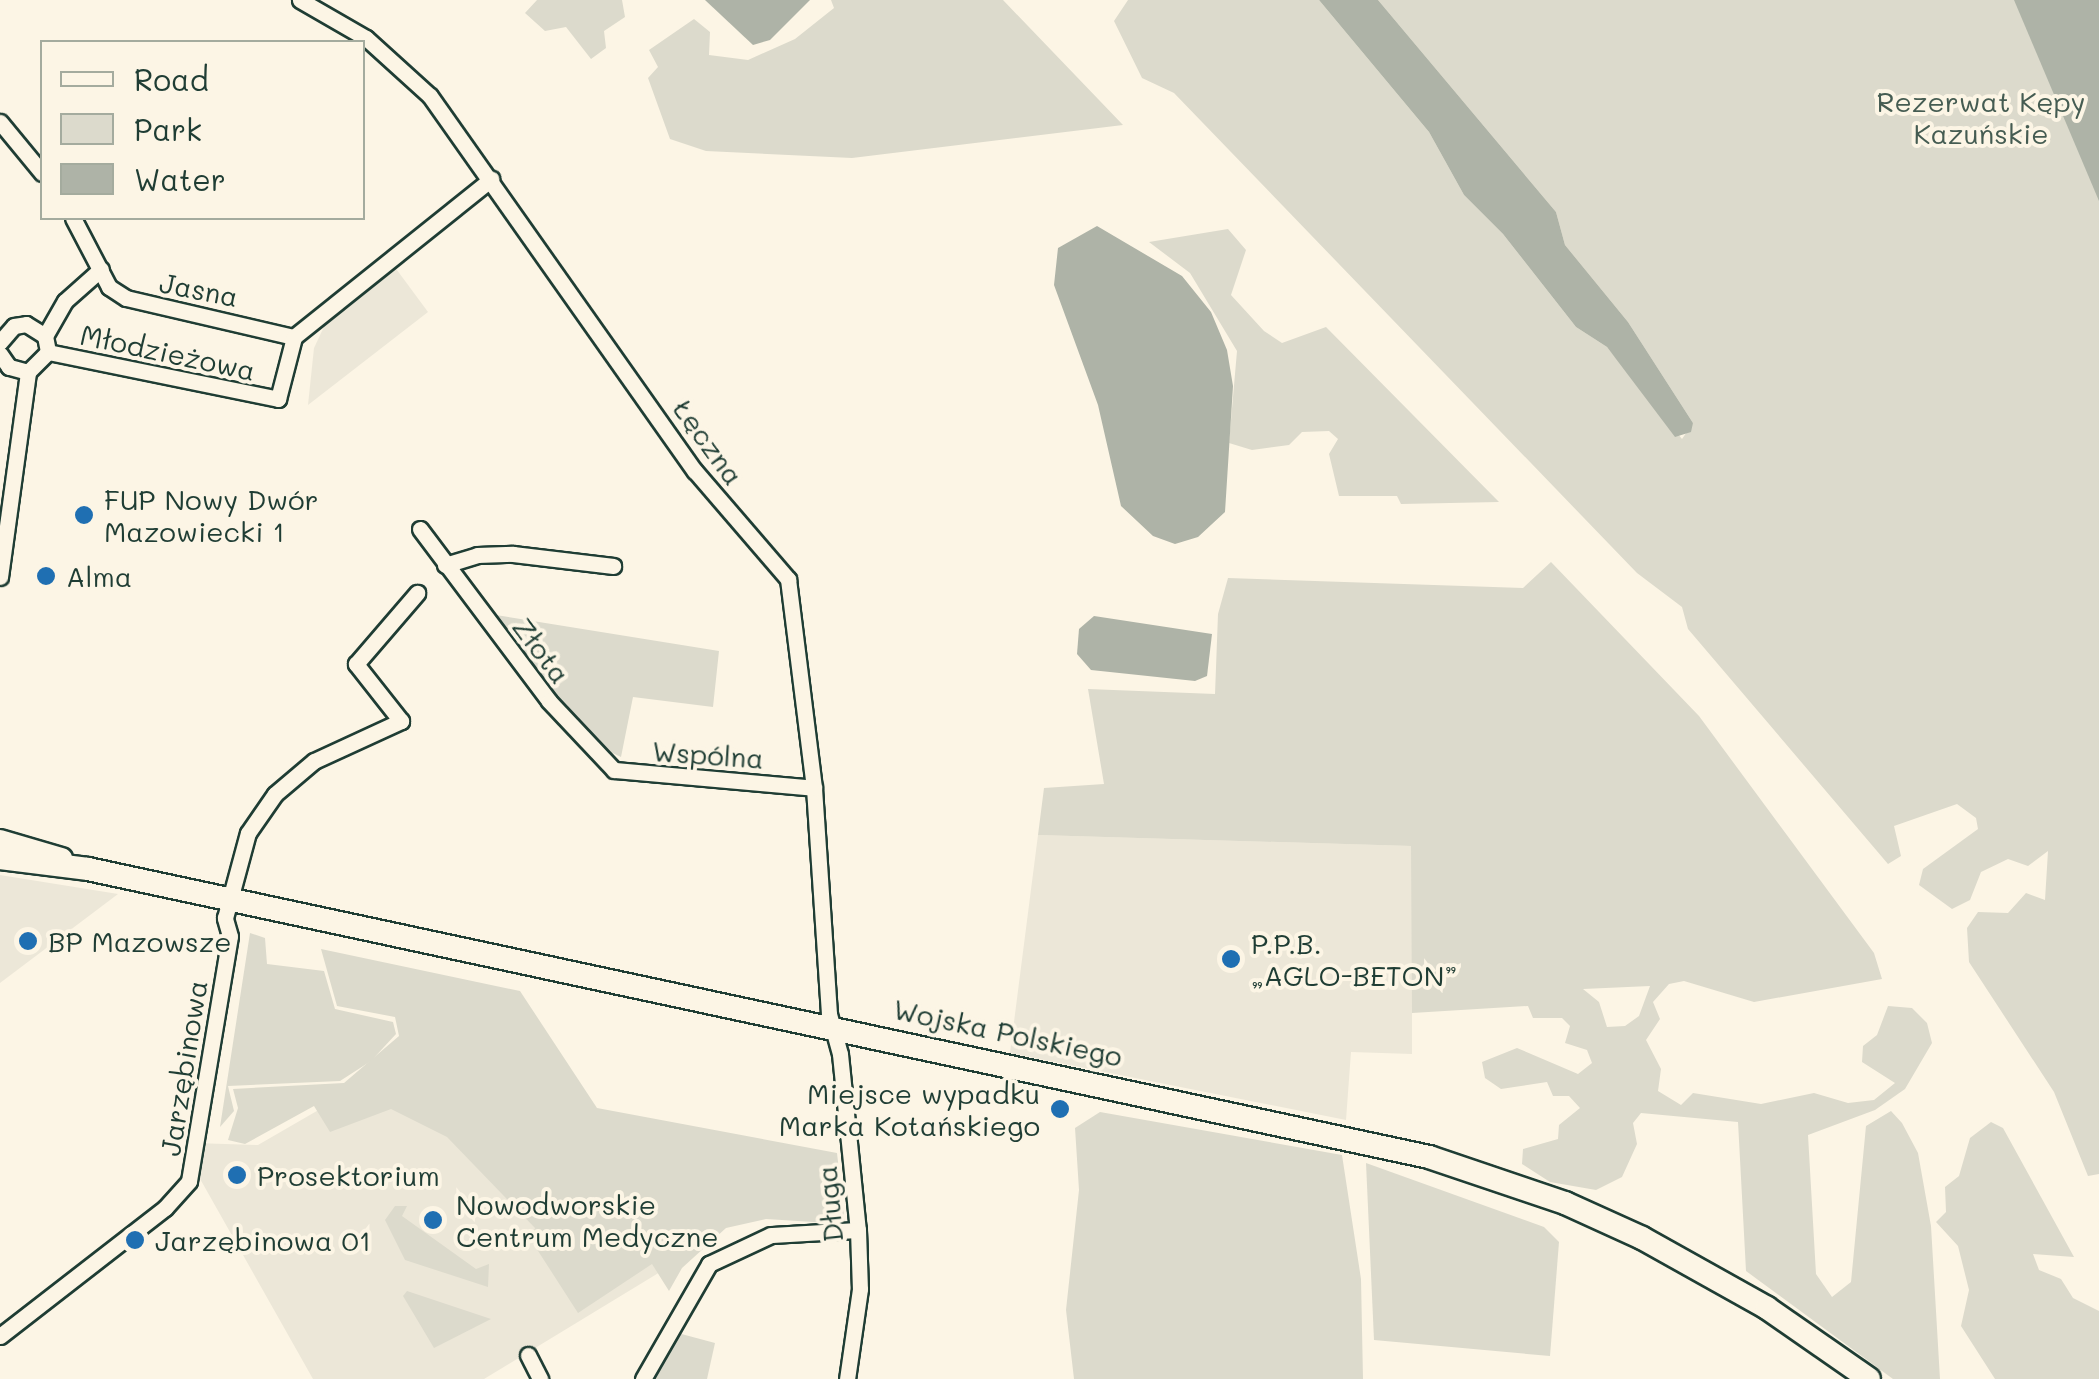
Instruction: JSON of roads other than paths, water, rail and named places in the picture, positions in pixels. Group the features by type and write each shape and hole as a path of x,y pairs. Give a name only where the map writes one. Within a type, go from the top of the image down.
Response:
{"main road":[{"name":"Wojska Polskiego","path":"0,840 88,868 229,900 1315,1128 1496,1177 1704,1270 1869,1379"},
{"name":"Wojska Polskiego","path":"0,858 88,868"}],"street":[{"name":"Łęczna","path":"300,0 361,40"},
{"name":"Łęczna","path":"365,43 396,63 430,96 695,471 788,579 814,788 833,1026"},
{"path":"0,122 40,172"},
{"path":"294,337 491,179"},
{"name":"Jasna","path":"74,220 108,287 139,303 294,337"},
{"path":"0,577 28,372 46,344 65,301 101,269"},
{"name":"Młodzieżowa","path":"0,342 14,326 26,324 46,344 278,400 294,337"},
{"path":"0,354 9,368 28,372"},
{"name":"Złota","path":"420,528 549,701 604,760"},
{"path":"445,564 477,554 513,554 613,566"},
{"name":"Jarzębinowa","path":"0,1336 164,1208 188,1181 230,936 229,900 248,833 275,794 314,761 400,721 356,664 418,593"},
{"name":"Wspólna","path":"604,760 627,774 657,770 814,788"},
{"name":"Długa","path":"833,1026 858,1230 860,1288 848,1379"},
{"path":"643,1379 709,1264 770,1234 858,1230"},
{"path":"528,1355 540,1379"}],"water":[{"path":"705,0 810,0 770,40 753,45"},
{"path":"1319,0 1378,0 1556,212 1565,245 1628,322 1693,423 1691,432 1675,437 1607,347 1576,327 1503,234 1464,195 1429,132"},
{"path":"2014,0 2099,0 2099,201"},
{"path":"1097,226 1182,276 1211,312 1227,350 1233,386 1225,512 1198,537 1175,544 1153,536 1121,506 1098,405 1054,285 1058,248"},
{"path":"1094,616 1212,634 1207,676 1195,681 1091,670 1077,654 1079,629"}],"place":[{"name":"FUP Nowy Dwór Mazowiecki 1","path":"84,515"},
{"name":"Alma","path":"46,576"},
{"name":"BP Mazowsze","path":"28,941"},
{"name":"P.P.B. „AGLO-BETON”","path":"1231,959"},
{"name":"Miejsce wypadku Marka Kotańskiego","path":"1060,1109"},
{"name":"Prosektorium","path":"237,1175"},
{"name":"Nowodworskie Centrum Medyczne","path":"433,1220"},
{"name":"Jarzębinowa 01","path":"135,1240"}],"park label":[{"name":"Rezerwat Kępy Kazuńskie","path":"1981,117"}]}
